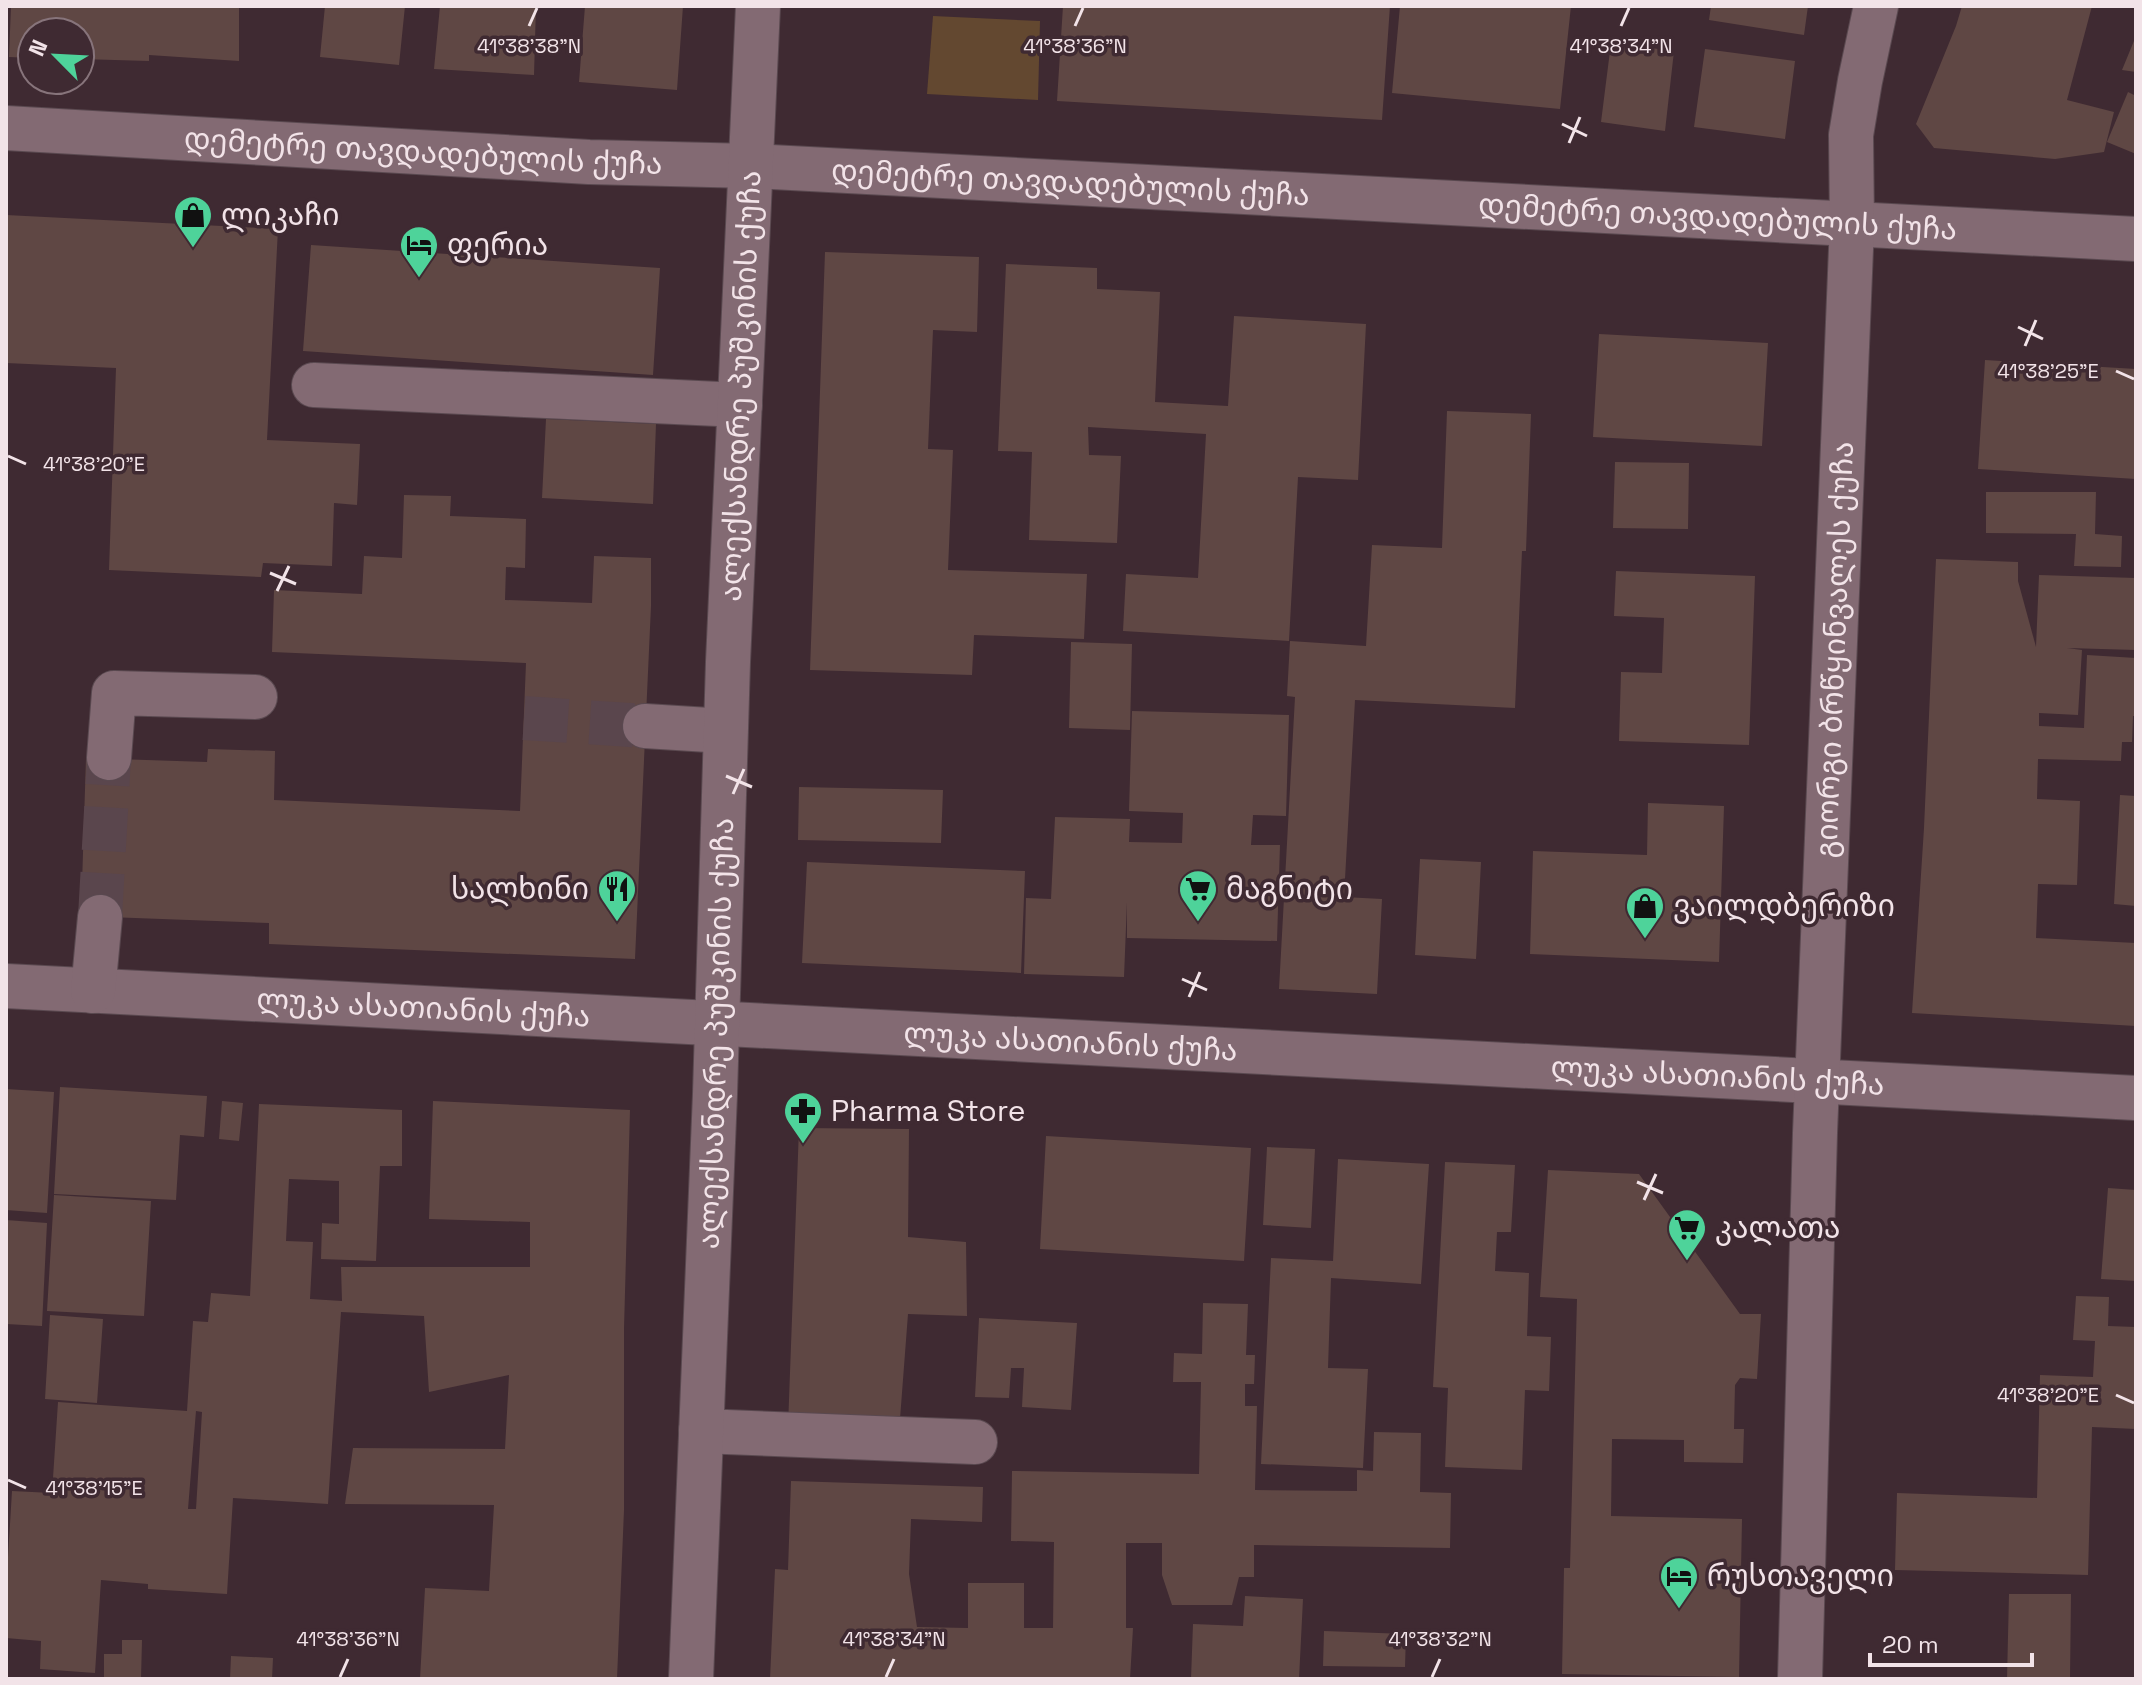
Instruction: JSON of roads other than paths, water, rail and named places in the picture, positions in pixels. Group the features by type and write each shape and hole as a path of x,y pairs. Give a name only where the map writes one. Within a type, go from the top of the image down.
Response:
{"street":[{"name":"ალექსანდრე პუშკინის ქუჩა","path":"691,1679 717,1025 725,731 758,6"},
{"name":"გიორგი ბრწყინვალეს ქუჩა","path":"1800,1679 1817,1082 1852,224 1851,135 1876,6"},
{"name":"დემეტრე თავდადებულის ქუჩა","path":"6,128 589,162 751,166 2136,239"},
{"path":"314,385 740,405"},
{"path":"109,758 114,693 255,697"},
{"path":"645,726 725,731"},
{"path":"93,991 100,917"},
{"name":"ლუკა ასათიანის ქუჩა","path":"6,986 2136,1098"},
{"path":"701,1431 975,1442"}],"tunnel":[{"path":"524,718 645,726"},
{"path":"100,917 109,758"}],"place":[{"name":"ლიკაჩი","path":"193,249"},
{"name":"ფერია","path":"419,279"},
{"name":"სალხინი","path":"617,923"},
{"name":"მაგნიტი","path":"1198,923"},
{"name":"ვაილდბერიზი","path":"1645,940"},
{"name":"Pharma Store","path":"803,1145"},
{"name":"კალათა","path":"1687,1262"},
{"name":"რუსთაველი","path":"1679,1610"}]}
